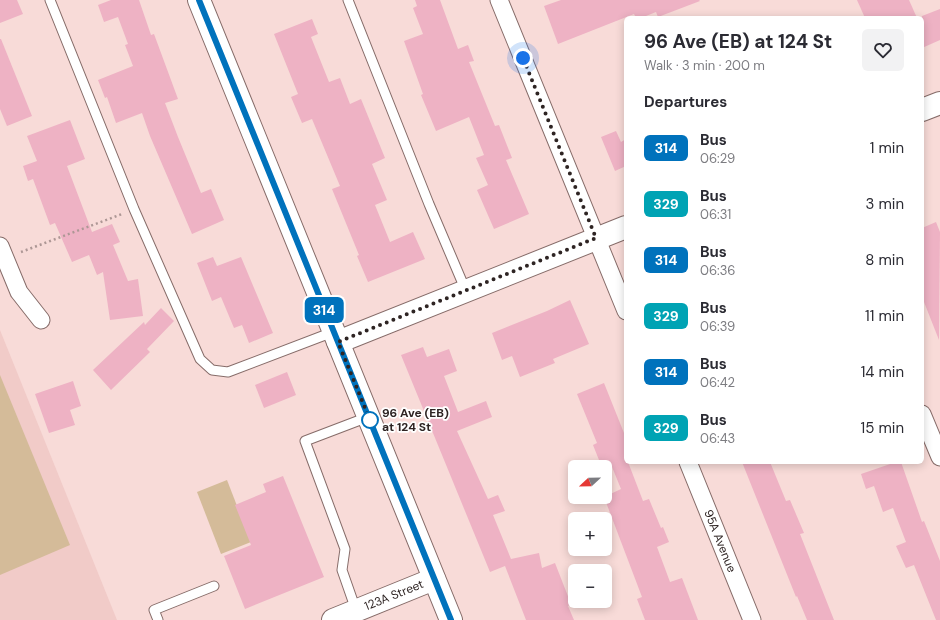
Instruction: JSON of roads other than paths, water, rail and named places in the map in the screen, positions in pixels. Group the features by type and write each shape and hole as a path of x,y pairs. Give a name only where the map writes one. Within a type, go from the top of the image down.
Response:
{"main road":[{"path":"199,0 451,620"},
{"path":"924,109 940,103"},
{"path":"336,337 466,291 624,228"},
{"name":"123A Street","path":"332,620 434,579"}],"street":[{"path":"499,0 624,306"},
{"path":"6,254 19,292 41,320"},
{"path":"924,419 940,458"},
{"name":"95A Avenue","path":"689,464 752,620"}],"lane":[{"path":"50,0 134,209 200,359 212,370 228,372 336,337"},
{"path":"348,0 429,204 466,291"},
{"path":"356,610 342,570 345,549 305,441 368,417"},
{"path":"158,620 154,610 214,586"}],"place":[{"name":"96 Ave (EB) at 124 St","path":"370,420"}]}
